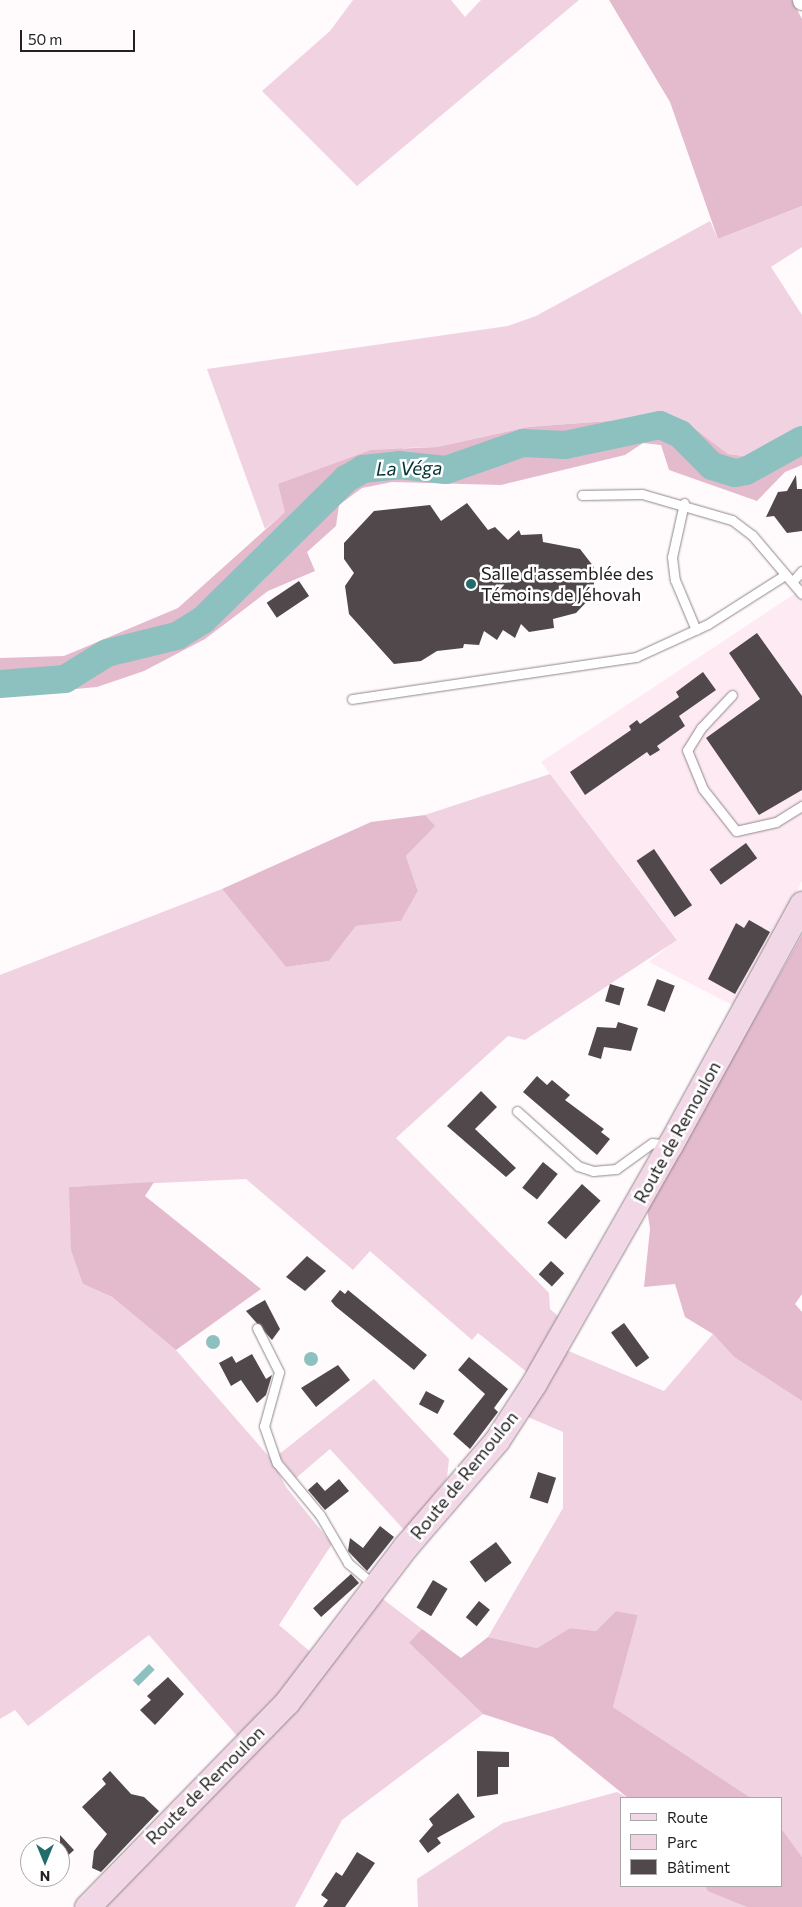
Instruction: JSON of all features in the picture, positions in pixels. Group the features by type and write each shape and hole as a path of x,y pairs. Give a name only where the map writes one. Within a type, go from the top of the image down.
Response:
{"main road":[{"name":"Route de Remoulon","path":"87,1907 287,1702 375,1586 512,1419 670,1145 802,904"}],"lane":[{"path":"582,495 626,492 684,503 732,520 789,578 802,594"},
{"path":"684,503 672,556 675,580 696,630"},
{"path":"352,699 612,662 668,645 802,571"},
{"path":"732,695 701,728 688,750 703,789 736,831 776,822 802,806"},
{"path":"517,1111 578,1166 593,1172 616,1169 652,1143 670,1145"},
{"path":"257,1328 279,1372 264,1426 277,1463 320,1515 348,1564 375,1586"}],"shaded area":[{"path":"609,0 792,0 802,19 802,206 718,239 670,102"},
{"path":"661,417 694,428 728,454 744,456 802,432 802,465 785,472 757,501 669,470 661,445 643,443 625,455 501,485 392,482 362,488 339,505 336,526 307,552 315,571 268,591 205,639 144,671 97,687 0,696 0,658 64,656 178,608 285,512 278,484 371,450 437,447 528,427"},
{"path":"802,589 802,881 736,1007 649,962 677,939 541,762"},
{"path":"425,815 435,826 406,856 418,891 401,921 356,926 329,961 286,967 222,889 371,822"},
{"path":"802,935 802,1294 795,1304 802,1312 802,1401 734,1357 713,1334 685,1317 675,1284 644,1287 650,1229 647,1209"},
{"path":"154,1182 145,1196 261,1289 176,1350 112,1297 83,1284 71,1250 69,1187"},
{"path":"616,1611 638,1615 613,1707 749,1797 627,1797 553,1737 483,1714 409,1643 422,1629 461,1658 488,1637 537,1648 570,1628 596,1631"},
{"path":"782,1829 802,1857 802,1907 747,1907 708,1891 706,1887 782,1887"}],"green space":[{"path":"353,0 451,0 465,17 481,0 579,0 357,186 262,91 330,31"},
{"path":"802,206 802,247 771,267 802,315 802,432 744,456 728,454 694,428 661,417 528,427 437,447 404,448 285,512 265,529 207,369 508,326 536,316 710,221 718,239"},
{"path":"550,774 677,940 525,1040 508,1036 396,1138 549,1293 550,1309 560,1318 528,1373 478,1333 472,1340 370,1251 353,1270 246,1179 69,1187 83,1284 112,1297 176,1350 272,1460 286,1487 332,1544 279,1625 313,1654 277,1699 238,1737 149,1635 28,1726 15,1710 0,1719 0,975 222,889 286,967 329,961 356,926 401,921 418,891 406,856 434,826 425,815"},
{"path":"713,1334 734,1357 802,1401 802,1857 782,1829 782,1797 749,1797 613,1707 638,1615 616,1611 596,1631 570,1628 537,1648 488,1637 563,1508 563,1432 528,1417 566,1350 664,1391"},
{"path":"374,1379 449,1459 447,1478 406,1532 330,1449 296,1478 278,1455"},
{"path":"379,1596 422,1629 410,1644 483,1714 342,1820 295,1907 104,1907"},
{"path":"617,1792 626,1797 620,1797 620,1887 707,1887 747,1907 418,1907 417,1879 503,1823"}],"water":[{"path":"210,1335 216,1335 220,1342 216,1349 210,1349 206,1345 206,1339"},
{"path":"308,1352 314,1352 318,1359 314,1366 308,1366 304,1362 304,1356"},
{"path":"149,1664 155,1670 138,1686 133,1680"}],"building":[{"path":"796,475 797,489 802,489 802,531 787,533 774,516 766,517 778,492 787,491"},
{"name":"Salle d'assemblée des Témoins de Jéhovah","path":"467,503 488,530 495,527 508,540 519,530 521,535 542,534 543,542 580,549 594,567 594,594 576,613 553,619 554,628 529,632 521,624 515,638 503,630 497,640 484,631 479,645 464,644 463,648 437,651 421,661 394,664 349,614 345,586 354,573 344,559 344,543 374,511 430,505 441,521"},
{"path":"299,581 309,596 277,618 267,603"},
{"path":"757,633 802,696 802,790 759,815 706,738 760,699 729,653"},
{"path":"703,672 716,690 679,716 685,726 657,746 660,750 650,756 647,752 585,795 570,772 631,730 629,726 637,720 640,724 679,697 676,692"},
{"path":"746,843 757,858 721,885 710,869"},
{"path":"654,849 692,905 675,917 637,861"},
{"path":"749,920 770,932 735,994 708,979 736,923 744,928"},
{"path":"657,979 675,986 665,1012 647,1005"},
{"path":"610,984 624,988 619,1005 605,1001"},
{"path":"618,1022 638,1028 631,1051 604,1047 601,1059 588,1055 597,1027 616,1028"},
{"path":"537,1076 547,1085 552,1080 570,1095 565,1100 604,1129 601,1132 610,1139 597,1155 523,1092"},
{"path":"481,1091 497,1107 475,1129 516,1168 506,1177 447,1126"},
{"path":"543,1162 558,1174 537,1200 522,1188"},
{"path":"582,1184 601,1201 566,1239 547,1223"},
{"path":"307,1256 326,1271 305,1291 286,1277"},
{"path":"551,1261 564,1273 552,1286 539,1274"},
{"path":"340,1290 345,1294 348,1290 427,1355 414,1370 335,1306 331,1301"},
{"path":"265,1300 280,1329 272,1340 246,1311"},
{"path":"624,1323 649,1358 636,1367 611,1332"},
{"path":"252,1354 266,1379 272,1375 266,1395 257,1403 241,1380 231,1386 219,1363 232,1356 236,1363"},
{"path":"469,1357 508,1389 494,1408 498,1412 470,1449 453,1434 485,1394 458,1370"},
{"path":"338,1365 350,1380 316,1407 301,1388"},
{"path":"426,1391 445,1401 437,1414 419,1404"},
{"path":"538,1472 556,1478 548,1504 530,1498"},
{"path":"339,1479 349,1491 325,1510 308,1490 317,1482 325,1491"},
{"path":"380,1526 394,1537 367,1571 348,1551 350,1538 363,1548"},
{"path":"496,1542 512,1563 485,1583 470,1562"},
{"path":"351,1574 359,1583 321,1617 313,1608"},
{"path":"433,1580 448,1589 431,1616 417,1607"},
{"path":"479,1601 490,1610 477,1626 466,1617"},
{"path":"168,1677 184,1694 155,1725 140,1710 151,1700 147,1696"},
{"path":"477,1751 509,1752 509,1767 498,1767 498,1794 477,1797"},
{"path":"110,1771 131,1794 144,1797 159,1811 101,1872 92,1868 94,1851 107,1834 82,1807 106,1784 102,1779"},
{"path":"458,1793 475,1817 437,1838 441,1843 428,1853 419,1841 433,1825 429,1819"},
{"path":"70,1846 74,1850 70,1854"},
{"path":"357,1852 375,1863 345,1907 323,1907 328,1900 321,1895 336,1872 342,1876"}],"waterway":[{"name":"La Véga","path":"0,684 65,679 107,653 177,636 203,620 346,479 363,469 399,465 446,470 523,443 565,445 660,425 680,434 712,466 735,473 746,471 802,440"}],"place":[{"name":"Salle d'assemblée des Témoins de Jéhovah","path":"471,584"}]}
